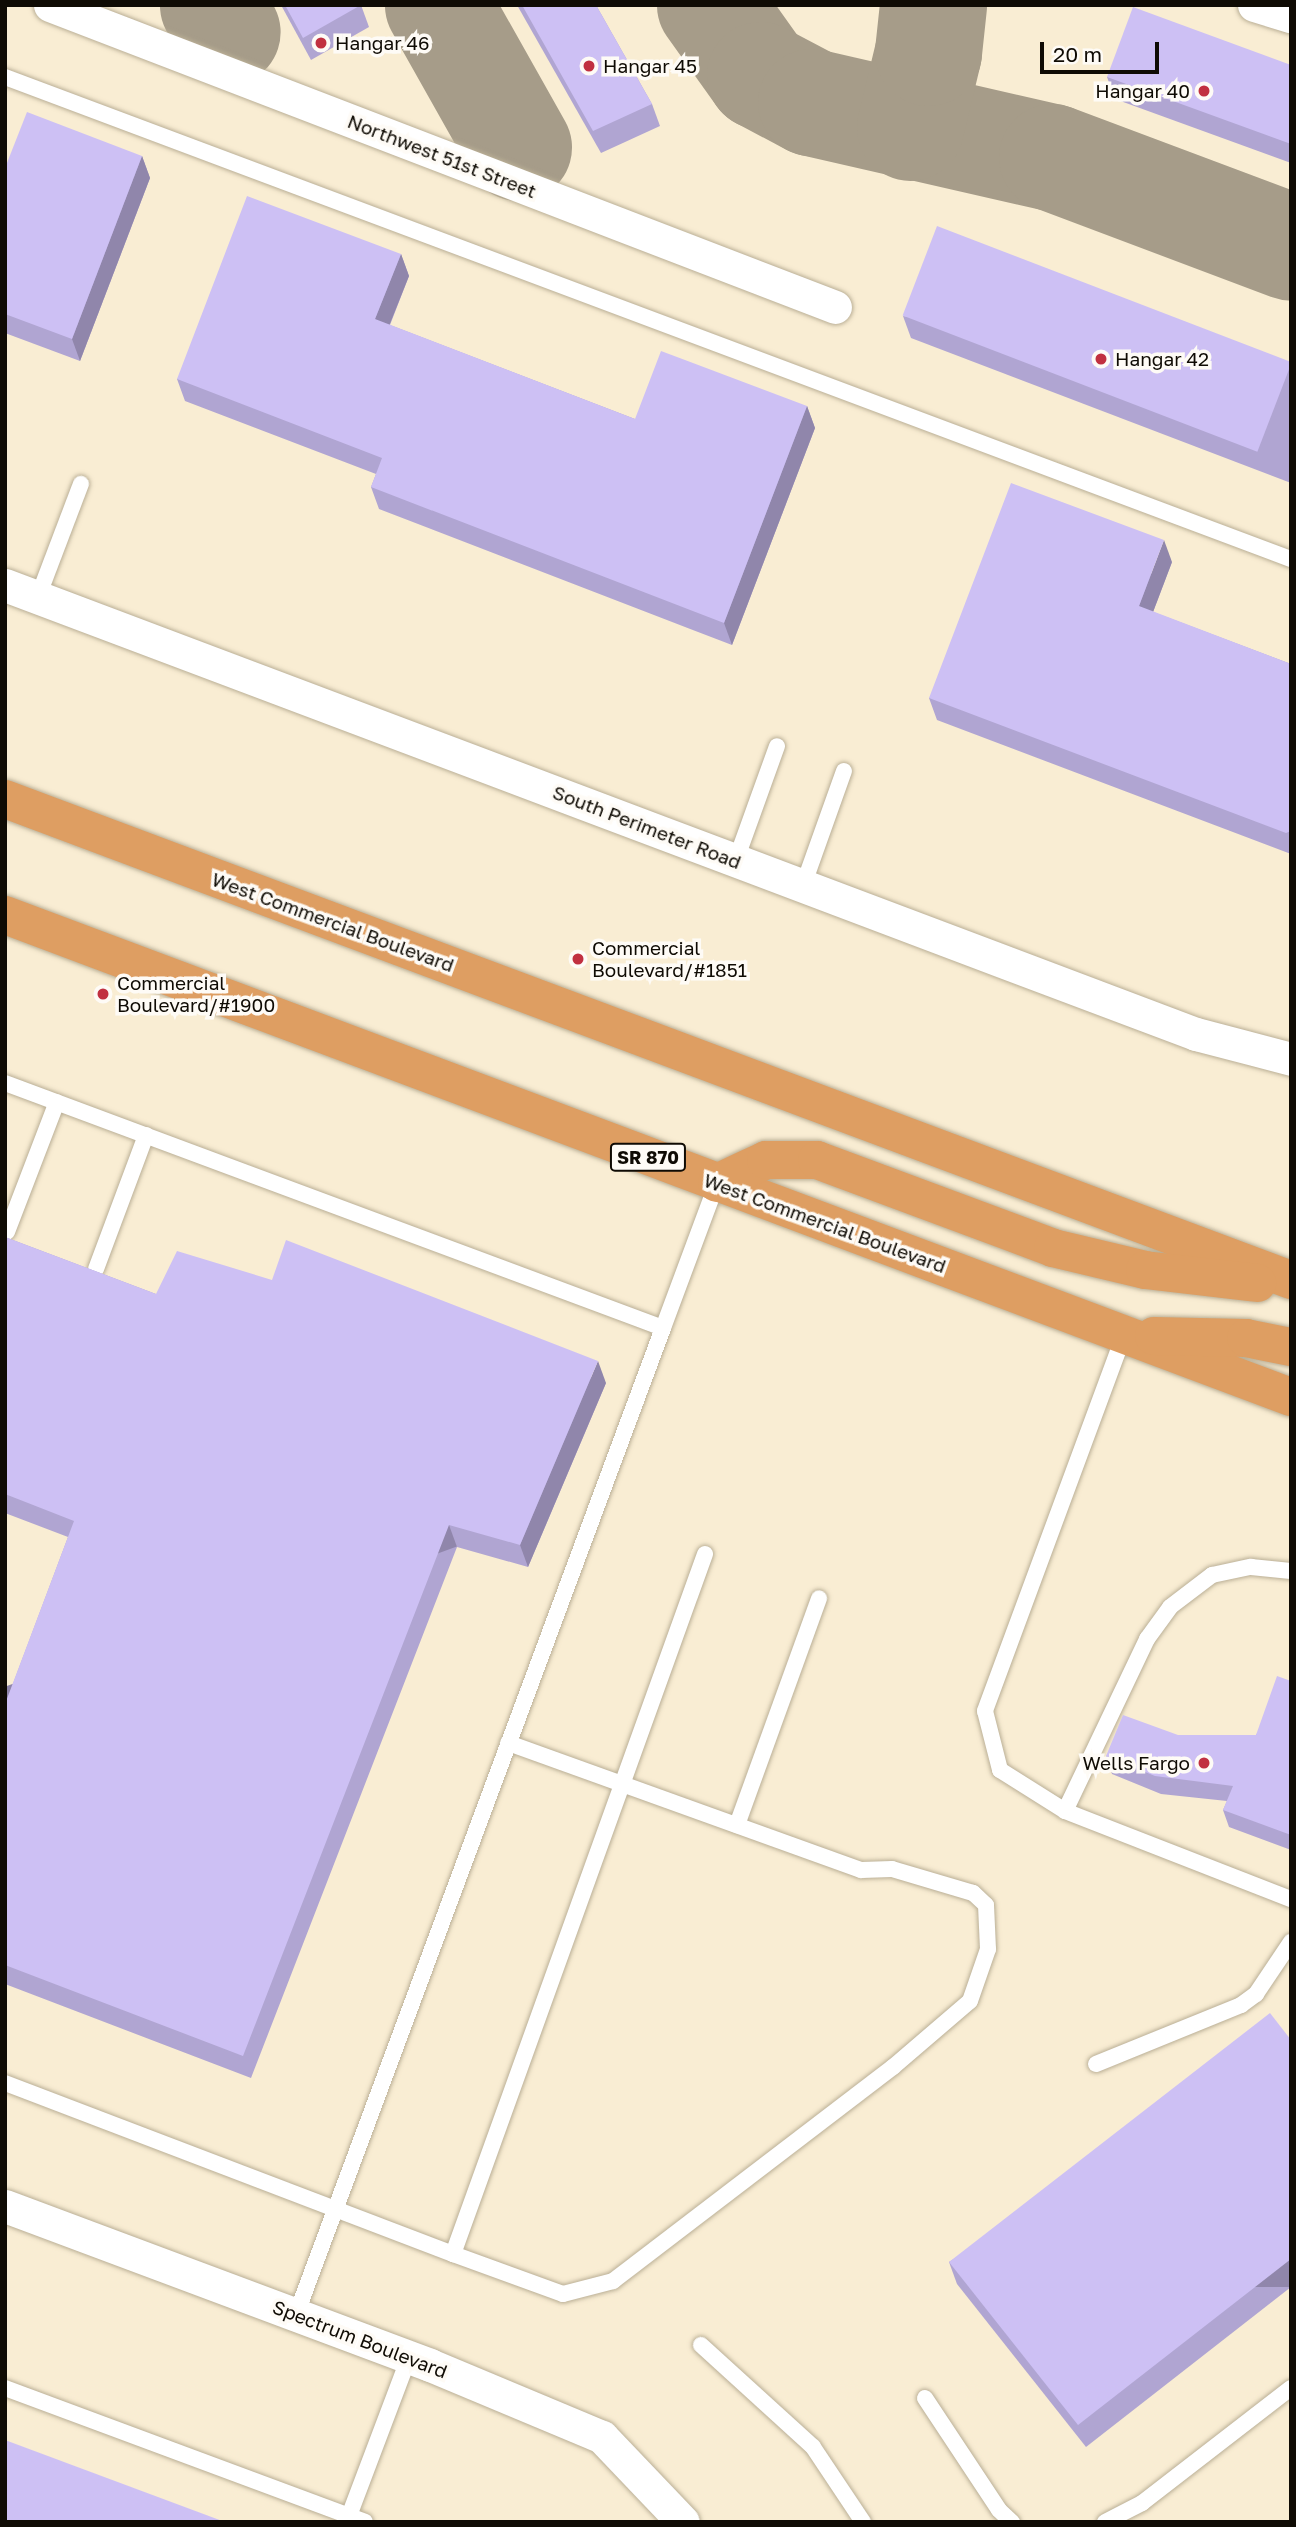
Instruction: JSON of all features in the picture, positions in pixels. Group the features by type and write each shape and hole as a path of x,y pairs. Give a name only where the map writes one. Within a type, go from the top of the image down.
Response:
{"highway":[{"name":"West Commercial Boulevard","path":"5,799 1291,1279"},
{"name":"West Commercial Boulevard","path":"5,915 1291,1397"},
{"path":"717,1183 766,1160 817,1160 1053,1248 1145,1270 1291,1287"},
{"path":"1124,1335 1246,1338 1291,1347"}],"street":[{"name":"Northwest 51st Street","path":"50,5 835,307"},
{"path":"1254,5 1291,16"},
{"name":"South Perimeter Road","path":"5,585 1196,1034 1291,1059"},
{"name":"Spectrum Boulevard","path":"5,2206 409,2357 602,2437 683,2522"}],"lane":[{"path":"5,77 1291,559"},
{"path":"38,597 81,484"},
{"path":"736,860 777,746"},
{"path":"803,886 844,771"},
{"path":"5,1083 663,1328"},
{"path":"7,1233 57,1102"},
{"path":"96,1269 146,1135"},
{"path":"296,2315 717,1183"},
{"path":"1124,1335 985,1711 1000,1770 1065,1811 1291,1899"},
{"path":"453,2254 705,1554"},
{"path":"1065,1811 1147,1639 1170,1607 1212,1575 1251,1567 1291,1571"},
{"path":"737,1825 819,1598"},
{"path":"5,2083 334,2211 563,2294 613,2281 893,2067 970,2001 988,1949 989,1919 986,1905 973,1893 892,1869 861,1870 508,1743"},
{"path":"1096,2064 1241,2005 1256,1994 1291,1942"},
{"path":"701,2345 813,2448 863,2522"},
{"path":"5,2388 357,2519 409,2357"},
{"path":"1105,2522 1142,2503 1291,2388"},
{"path":"925,2398 999,2510 1012,2522"}],"building":[{"path":"285,5 361,5 303,38"},
{"name":"Hangar 45","path":"522,5 596,5 652,104 593,131"},
{"name":"Hangar 40","path":"1133,7 1291,65 1291,144 1107,77"},
{"path":"27,112 142,156 72,339 5,314 5,168"},
{"path":"247,196 401,254 375,319 635,419 661,351 807,406 724,623 371,487 382,458 177,379"},
{"name":"Hangar 42","path":"937,226 1291,362 1257,452 903,316"},
{"path":"1011,483 1164,540 1139,606 1291,664 1291,831 1286,833 929,698"},
{"path":"5,1237 156,1294 177,1251 272,1280 286,1240 598,1361 520,1545 449,1525 243,2056 5,1965 5,1704 74,1521 5,1494"},
{"name":"Wells Fargo","path":"1277,1676 1291,1681 1291,1835 1223,1810 1233,1786 1155,1776 1106,1756 1123,1715 1178,1735 1256,1735"},
{"path":"1270,2013 1291,2040 1291,2259 1078,2425 949,2262"},
{"path":"5,2440 225,2522 5,2522"}],"taxiway":[{"path":"213,5 227,32"},
{"path":"438,5 518,147"},
{"path":"710,5 760,75 811,102 1052,157 1291,247"},
{"path":"910,127 928,52 933,5"}],"place":[{"name":"Hangar 46","path":"321,43"},
{"name":"Hangar 45","path":"589,66"},
{"name":"Hangar 40","path":"1204,91"},
{"name":"Hangar 42","path":"1101,359"},
{"name":"Commercial Boulevard/#1851","path":"578,959"},
{"name":"Commercial Boulevard/#1900","path":"103,994"},
{"name":"Wells Fargo","path":"1204,1763"}]}
